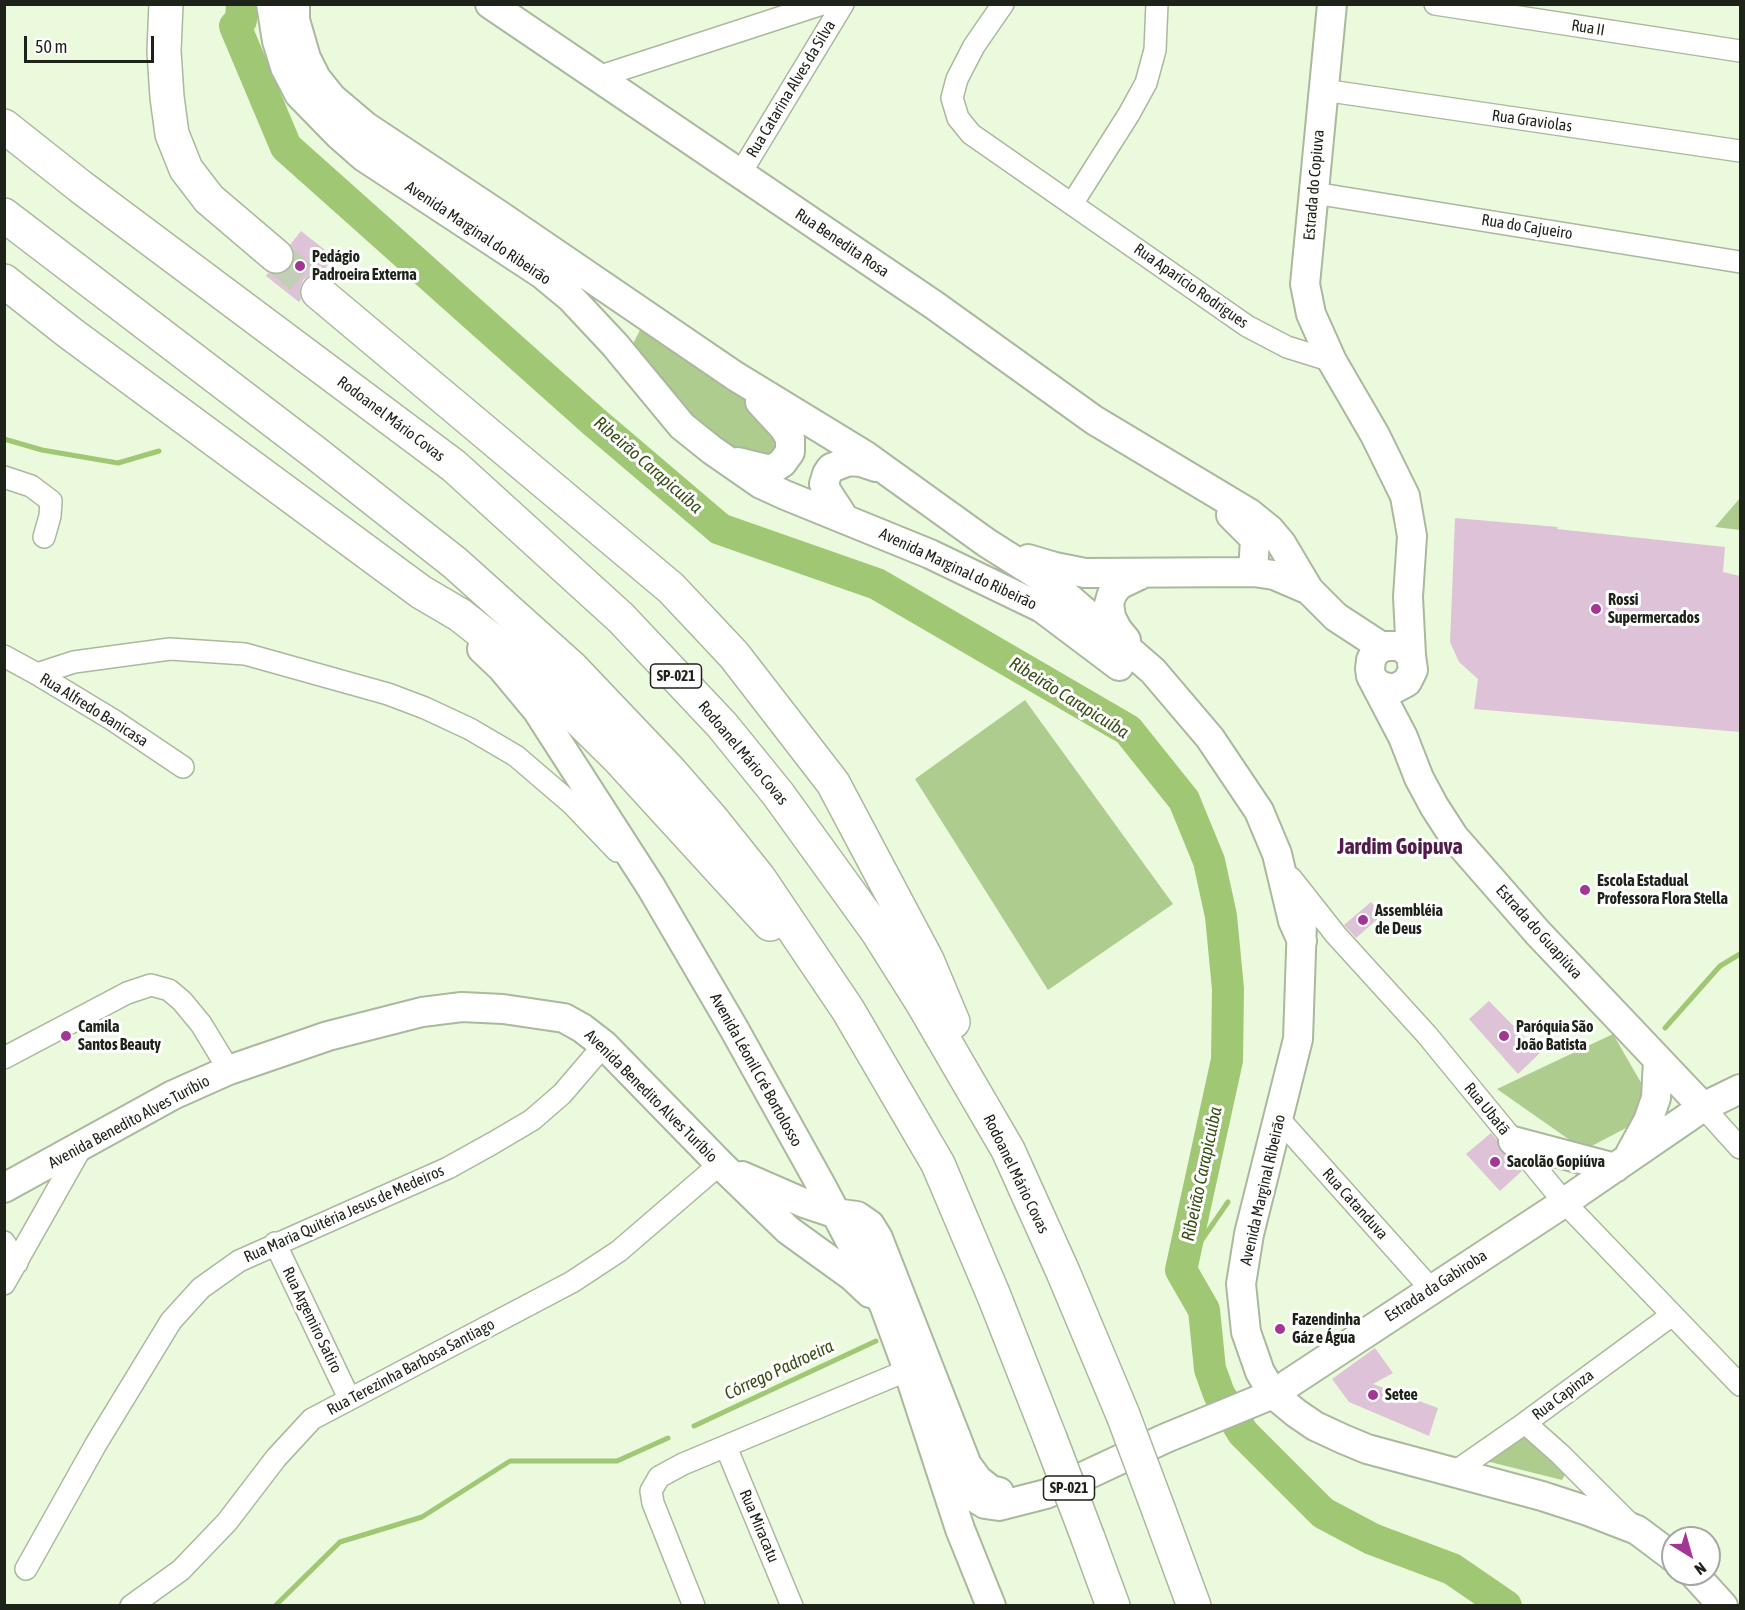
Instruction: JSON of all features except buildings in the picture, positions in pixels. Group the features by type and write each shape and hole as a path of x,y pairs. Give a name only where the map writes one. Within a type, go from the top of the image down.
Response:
{"highway":[{"path":"166,4 164,51 166,97 172,135 186,168 209,199 276,256"},
{"name":"Rodoanel Mário Covas","path":"4,126 81,187 454,466 621,618 722,725 778,794 877,931 923,1004 1008,1150 1063,1272 1123,1415 1194,1605"},
{"name":"SP-021","path":"4,215 304,443 455,563 572,668 670,771 759,878 848,1010 939,1164 994,1296 1113,1605"},
{"path":"4,281 70,333 421,592 460,615 489,638 544,686 620,760 848,1010"},
{"path":"4,290 70,333"},
{"path":"318,292 671,588 734,654 833,783 927,960 1008,1150"}],"main road":[{"name":"Avenida Marginal do Ribeirão","path":"271,4 277,41 285,67 299,94 364,157 542,274 571,298 615,345 682,426 761,484 930,554 1042,608 1090,643 1174,712 1244,789"},
{"name":"Avenida Marginal do Ribeirão","path":"295,4 295,20 306,58 316,78 332,98 365,126 500,215 735,376 884,470 987,543 1055,586 1153,671"},
{"name":"Rua Benedita Rosa","path":"490,4 934,305 1094,420 1230,500 1270,531 1281,543 1309,590 1336,617 1389,662"},
{"name":"Estrada do Copiuva","path":"1332,4 1305,284 1311,314 1332,361"},
{"path":"1332,361 1375,435 1405,496 1412,536 1408,597 1389,662"},
{"name":"Avenida Marginal do Ribeirão","path":"712,450 744,464 765,470 771,470 782,463 790,452 790,438 784,428 735,376"},
{"name":"Avenida Marginal do Ribeirão","path":"884,470 861,462 849,461 831,468 824,484 830,500 847,519 882,522 951,547 1008,578 1030,584 1055,586 1141,574"},
{"name":"Rua Benedita Rosa","path":"1196,480 1255,539 1253,573 1274,575 1309,590"},
{"path":"987,543 1055,567 1085,573 1253,573"},
{"name":"Avenida Marginal do Ribeirão","path":"1141,574 1119,585 1112,594 1109,604 1111,617 1117,629 1210,738 1244,789"},
{"name":"Avenida Léonil Cré Bortolosso","path":"421,592 502,668 537,710 651,887 733,1027 822,1187 884,1305 908,1370 960,1529 991,1605"},
{"name":"Estrada do Guapiúva","path":"1389,662 1403,737 1419,778 1454,837 1538,933 1703,1107"},
{"path":"1244,789 1259,811 1277,854 1293,921 1302,945"},
{"name":"Avenida Marginal Ribeirão","path":"1277,854 1291,878 1302,921 1302,945 1298,1039 1249,1234 1241,1284 1246,1332 1260,1372 1273,1394 1296,1413 1315,1426 1359,1446 1588,1510 1637,1530 1661,1548"},
{"name":"Avenida Benedito Alves Turíbio","path":"4,1188 173,1095 229,1070 328,1036 422,1012 462,1007 503,1009 564,1018 604,1045 788,1230 853,1277 884,1305"},
{"path":"1513,1141 1620,1165 1648,1121 1656,1098 1658,1060"},
{"name":"Estrada da Gabiroba","path":"934,1454 959,1486 974,1498 985,1504 999,1506 1046,1494 1200,1424 1273,1394 1620,1165 1703,1107 1740,1089"},
{"name":"Avenida Benedito Alves Turíbio","path":"723,1167 804,1203 834,1213 857,1216 870,1225 878,1238 968,1465 978,1480 991,1490 1003,1494 1046,1494"},
{"path":"822,1254 815,1230 819,1222 834,1213"},
{"path":"1705,1586 1723,1605"}],"street":[{"path":"598,77 822,4"},
{"name":"Rua Catarina Alves da Silva","path":"740,174 843,4"},
{"name":"Rua Aparício Rodrigues","path":"1003,4 974,46 957,79 952,98 958,118 971,134 1247,326 1287,347 1332,361"},
{"path":"1072,204 1146,83 1155,50 1157,4"},
{"name":"Rua II","path":"1435,4 1740,51"},
{"name":"Rua Graviolas","path":"1323,90 1740,151"},
{"name":"Rua do Cajueiro","path":"1314,193 1740,262"},
{"path":"4,477 31,486 51,501 50,516 44,537"},
{"path":"37,674 84,661 170,649 244,654 388,694 470,729 516,756 573,804 651,887"},
{"name":"Rua Alfredo Banicasa","path":"4,656 112,720 183,767"},
{"name":"Rua Ubatã","path":"1291,878 1336,935 1427,1035 1564,1202 1740,1385"},
{"path":"1302,945 1319,938 1336,935"},
{"path":"4,1058 127,993 151,985 169,990 182,1001 201,1024 229,1070"},
{"name":"Rua Maria Quitéria Jesus de Medeiros","path":"26,1569 96,1444 171,1320 201,1288 239,1261 275,1243 448,1168 532,1120 562,1094 604,1045"},
{"path":"1703,1107 1740,1148"},
{"name":"Rua Catanduva","path":"1279,1119 1431,1289"},
{"path":"4,1284 82,1146"},
{"name":"Rua Terezinha Barbosa Santiago","path":"132,1605 181,1570 227,1522 276,1458 312,1419 572,1282 619,1251 723,1167"},
{"path":"4,1242 17,1263"},
{"name":"Rua Argemiro Satiro","path":"275,1243 349,1398"},
{"name":"Rua Capinza","path":"1453,1473 1525,1424 1672,1315"},
{"path":"694,1605 657,1516 651,1491 654,1484 666,1472 908,1370"},
{"path":"1525,1424 1560,1454 1590,1487 1637,1530"},
{"name":"Rua Miracatu","path":"726,1447 792,1605"}],"green space":[{"path":"641,328 744,398 779,441 776,455 765,461 731,450 712,436 678,401 632,346"},
{"path":"1740,498 1740,530 1715,527"},
{"path":"1025,700 1173,904 1048,990 915,779"},
{"path":"1613,1034 1647,1093 1640,1116 1628,1127 1584,1150 1497,1089"},
{"path":"1524,1432 1567,1471 1562,1480 1486,1461"}],"waterway":[{"name":"Ribeirão Carapicuíba","path":"242,4 241,20 235,26 286,147 592,420 720,529 877,584 1128,730 1184,800 1209,861 1221,916 1228,989 1227,1060 1181,1270 1204,1310 1210,1369 1219,1394 1243,1433 1323,1513 1372,1539 1452,1569 1506,1606"},
{"path":"4,439 42,450 118,463 159,451"},
{"path":"1665,1028 1720,966 1740,954"},
{"path":"1181,1270 1228,1202"},
{"name":"Córrego Padroeira","path":"694,1426 876,1341"},
{"name":"Córrego Padroeira","path":"275,1606 340,1542 422,1517 510,1461 617,1461 668,1438"}],"tunnel":[{"path":"276,256 318,292"}],"place":[{"name":"Pedágio Padroeira Externa","path":"300,266"},
{"name":"Rossi Supermercados","path":"1596,609"},
{"name":"Escola Estadual Professora Flora Stella","path":"1585,890"},
{"name":"Assembléia de Deus","path":"1363,920"},
{"name":"Camila Santos Beauty","path":"66,1036"},
{"name":"Paróquia São João Batista","path":"1504,1036"},
{"name":"Sacolão Gopiúva","path":"1495,1162"},
{"name":"Fazendinha Gáz e Água","path":"1280,1329"},
{"name":"Setee","path":"1373,1395"}],"district":[{"name":"Jardim Goipuva","path":"1400,847"}]}
